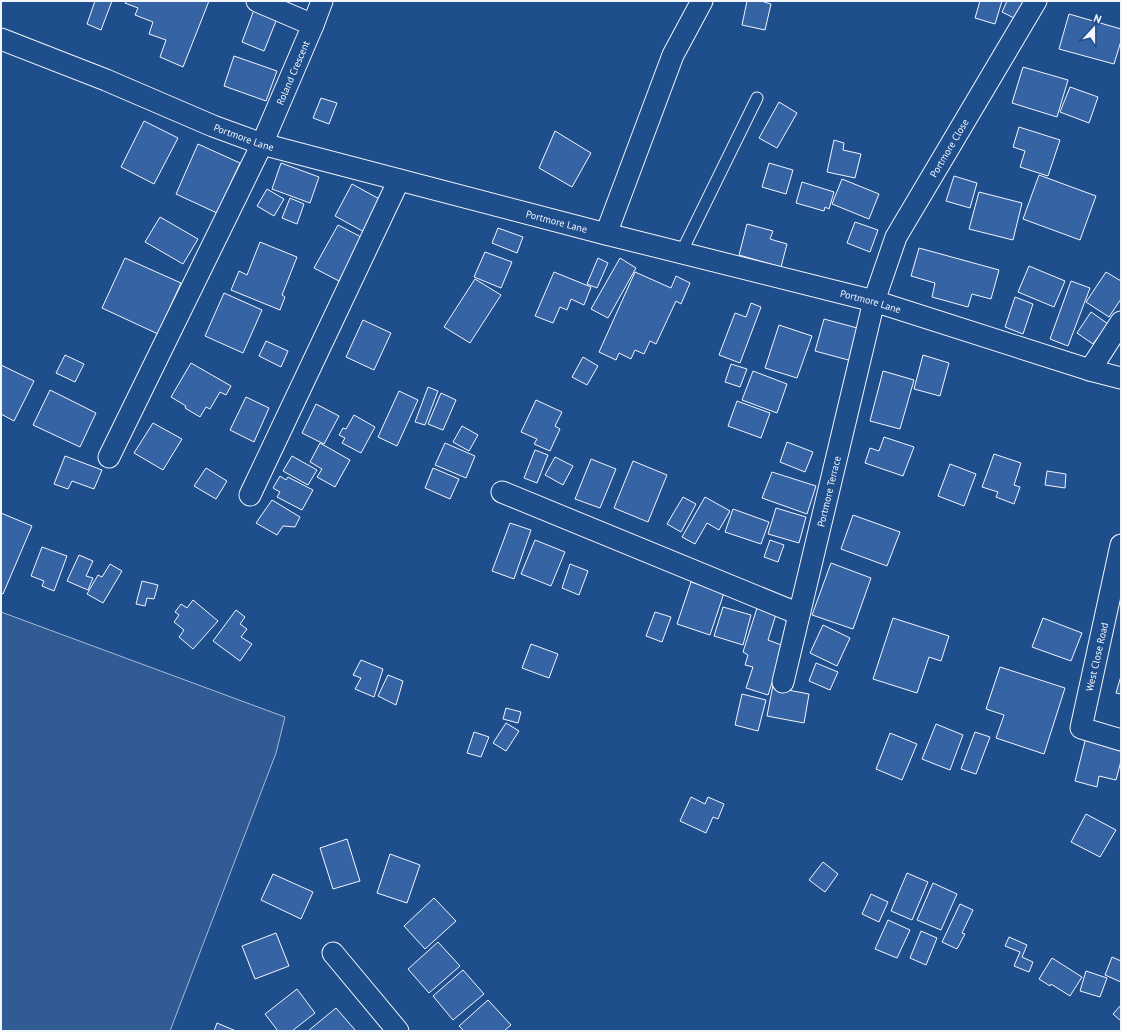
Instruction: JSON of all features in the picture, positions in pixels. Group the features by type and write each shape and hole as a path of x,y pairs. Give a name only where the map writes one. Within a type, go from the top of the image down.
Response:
{"street":[{"path":"257,1 313,25"},
{"name":"Roland Crescent","path":"109,457 262,144 322,1"},
{"path":"606,234 673,55 702,1"},
{"name":"Portmore Close","path":"874,301 896,237 1036,1"},
{"name":"Portmore Lane","path":"1,39 106,80 213,126 262,144 606,234 874,301 1090,370 1121,378"},
{"path":"250,494 399,180"},
{"name":"Portmore Terrace","path":"783,682 874,301"},
{"path":"1090,370 1121,322"},
{"path":"502,492 799,614"},
{"name":"West Close Road","path":"1121,545 1081,728 1121,740"},
{"path":"333,953 398,1031"}],"lane":[{"path":"681,253 757,98"}],"shaded area":[{"path":"1,612 285,717 276,753 170,1031 1,1031"}],"building":[{"path":"95,1 112,1 101,30 87,24"},
{"path":"126,1 209,1 183,67 160,57 166,40 149,34 153,22 135,15 138,8 125,3"},
{"path":"747,1 761,1 771,4 765,30 742,25"},
{"path":"980,1 1002,1 995,24 975,18"},
{"path":"1007,1 1032,1 1022,22 1002,12"},
{"path":"255,7 278,16 264,51 242,42"},
{"path":"1069,14 1121,29 1121,41 1114,64 1059,49"},
{"path":"234,56 277,71 266,101 224,86"},
{"path":"1023,67 1068,80 1057,117 1012,103"},
{"path":"1070,87 1098,97 1089,123 1060,112"},
{"path":"321,98 337,103 329,124 313,118"},
{"path":"779,102 797,113 777,148 759,138"},
{"path":"144,121 178,138 154,184 121,167"},
{"path":"1019,127 1060,140 1048,176 1020,167 1025,151 1013,147"},
{"path":"555,131 591,153 572,187 539,168"},
{"path":"834,140 844,143 843,150 861,154 855,178 827,172"},
{"path":"198,144 240,163 217,213 176,194"},
{"path":"281,163 319,177 310,203 272,189"},
{"path":"769,163 793,170 786,194 762,187"},
{"path":"1039,175 1096,196 1080,240 1023,219"},
{"path":"954,176 977,183 970,208 946,201"},
{"path":"842,179 879,194 869,219 832,204"},
{"path":"802,182 834,192 829,209 825,207 824,211 796,203"},
{"path":"352,184 383,201 366,233 335,216"},
{"path":"267,189 284,199 274,216 257,206"},
{"path":"979,192 1022,203 1013,240 969,229"},
{"path":"290,198 304,204 297,224 282,218"},
{"path":"160,217 198,239 183,264 145,242"},
{"path":"855,222 878,230 870,252 847,243"},
{"path":"747,224 773,231 770,239 787,244 781,267 739,255"},
{"path":"338,225 363,238 339,281 314,268"},
{"path":"498,228 523,237 517,253 492,243"},
{"path":"260,242 297,257 282,295 285,297 280,310 231,290 239,271 247,275"},
{"path":"919,248 999,270 991,299 972,294 968,307 932,297 935,283 911,276"},
{"path":"485,252 512,262 501,288 474,277"},
{"path":"125,258 181,283 158,334 102,308"},
{"path":"598,258 608,263 597,288 587,284"},
{"path":"620,258 636,268 608,318 591,309"},
{"path":"1029,266 1065,281 1054,307 1018,292"},
{"path":"554,272 591,287 584,305 571,299 567,310 560,307 553,323 535,316"},
{"path":"635,272 671,288 676,276 690,283 681,304 676,301 656,344 650,341 644,354 635,350 631,359 619,353 616,360 599,352"},
{"path":"1106,272 1121,281 1121,299 1109,317 1086,302"},
{"path":"475,279 501,295 470,343 444,327"},
{"path":"1071,281 1090,288 1068,346 1050,339"},
{"path":"224,293 262,310 243,353 205,336"},
{"path":"1015,297 1033,304 1023,334 1005,327"},
{"path":"751,303 761,307 740,363 719,355 735,313 746,317"},
{"path":"1091,312 1108,324 1093,344 1077,333"},
{"path":"824,319 861,329 852,361 815,351"},
{"path":"363,320 391,333 374,370 346,357"},
{"path":"779,325 812,336 797,378 765,368"},
{"path":"266,341 288,351 281,367 259,356"},
{"path":"65,355 84,364 75,382 56,373"},
{"path":"923,355 949,363 940,396 914,389"},
{"path":"583,357 598,366 587,385 572,377"},
{"path":"191,363 231,386 226,395 220,392 210,409 206,407 200,417 171,397"},
{"path":"731,364 747,369 740,387 725,382"},
{"path":"1,365 34,381 14,421 1,414"},
{"path":"753,371 787,384 777,413 742,400"},
{"path":"883,371 914,380 900,429 870,421"},
{"path":"428,387 438,391 425,425 415,422"},
{"path":"50,390 96,413 80,447 33,425"},
{"path":"399,391 418,400 397,446 378,437"},
{"path":"441,393 456,400 443,430 428,424"},
{"path":"246,397 269,408 254,442 230,430"},
{"path":"536,400 562,412 555,426 560,429 550,451 534,444 537,439 521,432"},
{"path":"737,401 770,413 761,438 728,426"},
{"path":"316,404 339,416 324,444 302,433"},
{"path":"354,415 375,427 361,453 342,443 345,438 339,435 343,428 346,429"},
{"path":"153,423 182,439 163,470 134,453"},
{"path":"462,426 478,435 469,451 453,442"},
{"path":"884,437 914,447 903,476 865,463 870,448 879,451"},
{"path":"787,442 813,452 805,472 780,462"},
{"path":"320,443 350,460 335,487 317,477 322,469 310,462"},
{"path":"445,443 475,456 466,478 435,465"},
{"path":"535,450 548,455 537,483 524,478"},
{"path":"994,454 1021,463 1014,485 1020,487 1014,504 996,497 998,492 982,487"},
{"path":"65,456 102,470 94,489 72,481 68,489 54,484"},
{"path":"292,456 317,470 308,485 283,471"},
{"path":"555,457 573,466 563,485 545,475"},
{"path":"591,459 616,469 600,508 575,499"},
{"path":"633,461 667,475 648,522 614,508"},
{"path":"950,464 976,474 964,506 938,496"},
{"path":"206,468 227,481 216,499 194,486"},
{"path":"433,468 459,479 450,499 425,488"},
{"path":"1047,471 1066,474 1065,488 1045,485"},
{"path":"772,472 816,486 807,514 762,498"},
{"path":"280,476 286,480 288,477 313,490 302,510 277,497 280,492 273,488"},
{"path":"683,497 696,504 681,532 667,524"},
{"path":"705,497 730,511 719,530 707,523 695,544 682,537"},
{"path":"272,500 300,517 295,527 283,526 277,535 256,523"},
{"path":"776,508 806,517 799,543 768,534"},
{"path":"733,509 769,522 761,544 725,532"},
{"path":"1,513 32,526 3,594 1,593"},
{"path":"853,515 900,532 887,566 841,549"},
{"path":"510,523 531,530 514,579 492,571"},
{"path":"535,540 565,552 551,586 521,574"},
{"path":"770,540 784,545 778,562 764,557"},
{"path":"42,547 67,556 54,591 42,586 44,581 31,576"},
{"path":"79,555 93,561 86,576 93,578 88,590 67,581"},
{"path":"831,563 871,578 853,629 812,615"},
{"path":"110,564 122,571 103,603 87,594 98,575 102,577"},
{"path":"570,564 588,571 579,595 562,588"},
{"path":"142,581 158,585 154,599 147,598 145,606 136,604"},
{"path":"691,582 724,593 710,635 677,624"},
{"path":"193,600 218,621 193,649 179,637 184,630 174,622 179,615 175,612 181,604 187,608"},
{"path":"758,605 777,611 768,640 784,646 768,695 746,688 753,667 745,665 748,655 743,652"},
{"path":"723,607 751,615 743,645 714,636"},
{"path":"236,610 245,617 240,624 247,629 241,637 252,644 240,661 213,641"},
{"path":"655,612 671,617 662,642 646,636"},
{"path":"893,618 949,636 941,661 929,657 917,693 873,679"},
{"path":"1043,618 1082,633 1071,661 1032,647"},
{"path":"823,625 850,638 837,666 810,653"},
{"path":"531,644 558,654 549,678 522,668"},
{"path":"361,660 383,669 374,697 355,689 361,678 353,675"},
{"path":"816,663 838,672 830,690 809,681"},
{"path":"1000,667 1065,688 1044,754 996,738 1004,715 986,709"},
{"path":"388,675 403,681 396,705 378,696"},
{"path":"1121,676 1121,694 1116,693"},
{"path":"773,685 788,688 788,690 809,694 804,723 767,716"},
{"path":"742,694 766,700 758,731 735,725"},
{"path":"506,708 521,712 518,723 503,719"},
{"path":"506,723 519,731 506,751 493,743"},
{"path":"936,724 963,735 950,770 922,759"},
{"path":"474,732 489,737 481,757 467,753"},
{"path":"975,732 990,737 976,774 961,769"},
{"path":"890,733 917,744 902,780 876,769"},
{"path":"1086,737 1121,746 1121,761 1116,780 1099,776 1097,787 1075,781"},
{"path":"691,797 705,804 708,797 724,804 718,819 713,817 706,833 680,821"},
{"path":"1086,814 1116,830 1100,857 1071,842"},
{"path":"347,839 360,881 333,889 320,848"},
{"path":"390,854 420,865 407,903 377,893"},
{"path":"823,862 838,874 825,892 809,880"},
{"path":"907,873 928,882 912,920 891,911"},
{"path":"273,874 313,892 301,919 261,900"},
{"path":"933,883 957,894 941,930 917,920"},
{"path":"871,894 888,902 879,922 862,914"},
{"path":"434,898 456,921 425,949 404,926"},
{"path":"960,904 973,910 962,933 965,934 957,949 942,942"},
{"path":"888,920 910,930 897,958 875,949"},
{"path":"921,931 937,938 926,965 910,958"},
{"path":"276,933 289,966 255,979 242,946"},
{"path":"1009,937 1027,945 1022,957 1033,962 1029,972 1014,966 1020,952 1005,946"},
{"path":"438,942 460,966 429,993 408,969"},
{"path":"1112,957 1121,961 1121,982 1105,975"},
{"path":"1052,958 1082,977 1070,996 1051,984 1050,986 1039,979"},
{"path":"463,970 484,994 453,1020 433,996"},
{"path":"1086,971 1107,978 1100,997 1080,991"},
{"path":"297,989 315,1013 292,1031 278,1031 265,1014"},
{"path":"488,1000 511,1025 504,1031 464,1031 459,1026"},
{"path":"1121,1005 1121,1021 1113,1014"},
{"path":"336,1008 356,1031 308,1031"},
{"path":"217,1023 236,1031 214,1031"}]}
